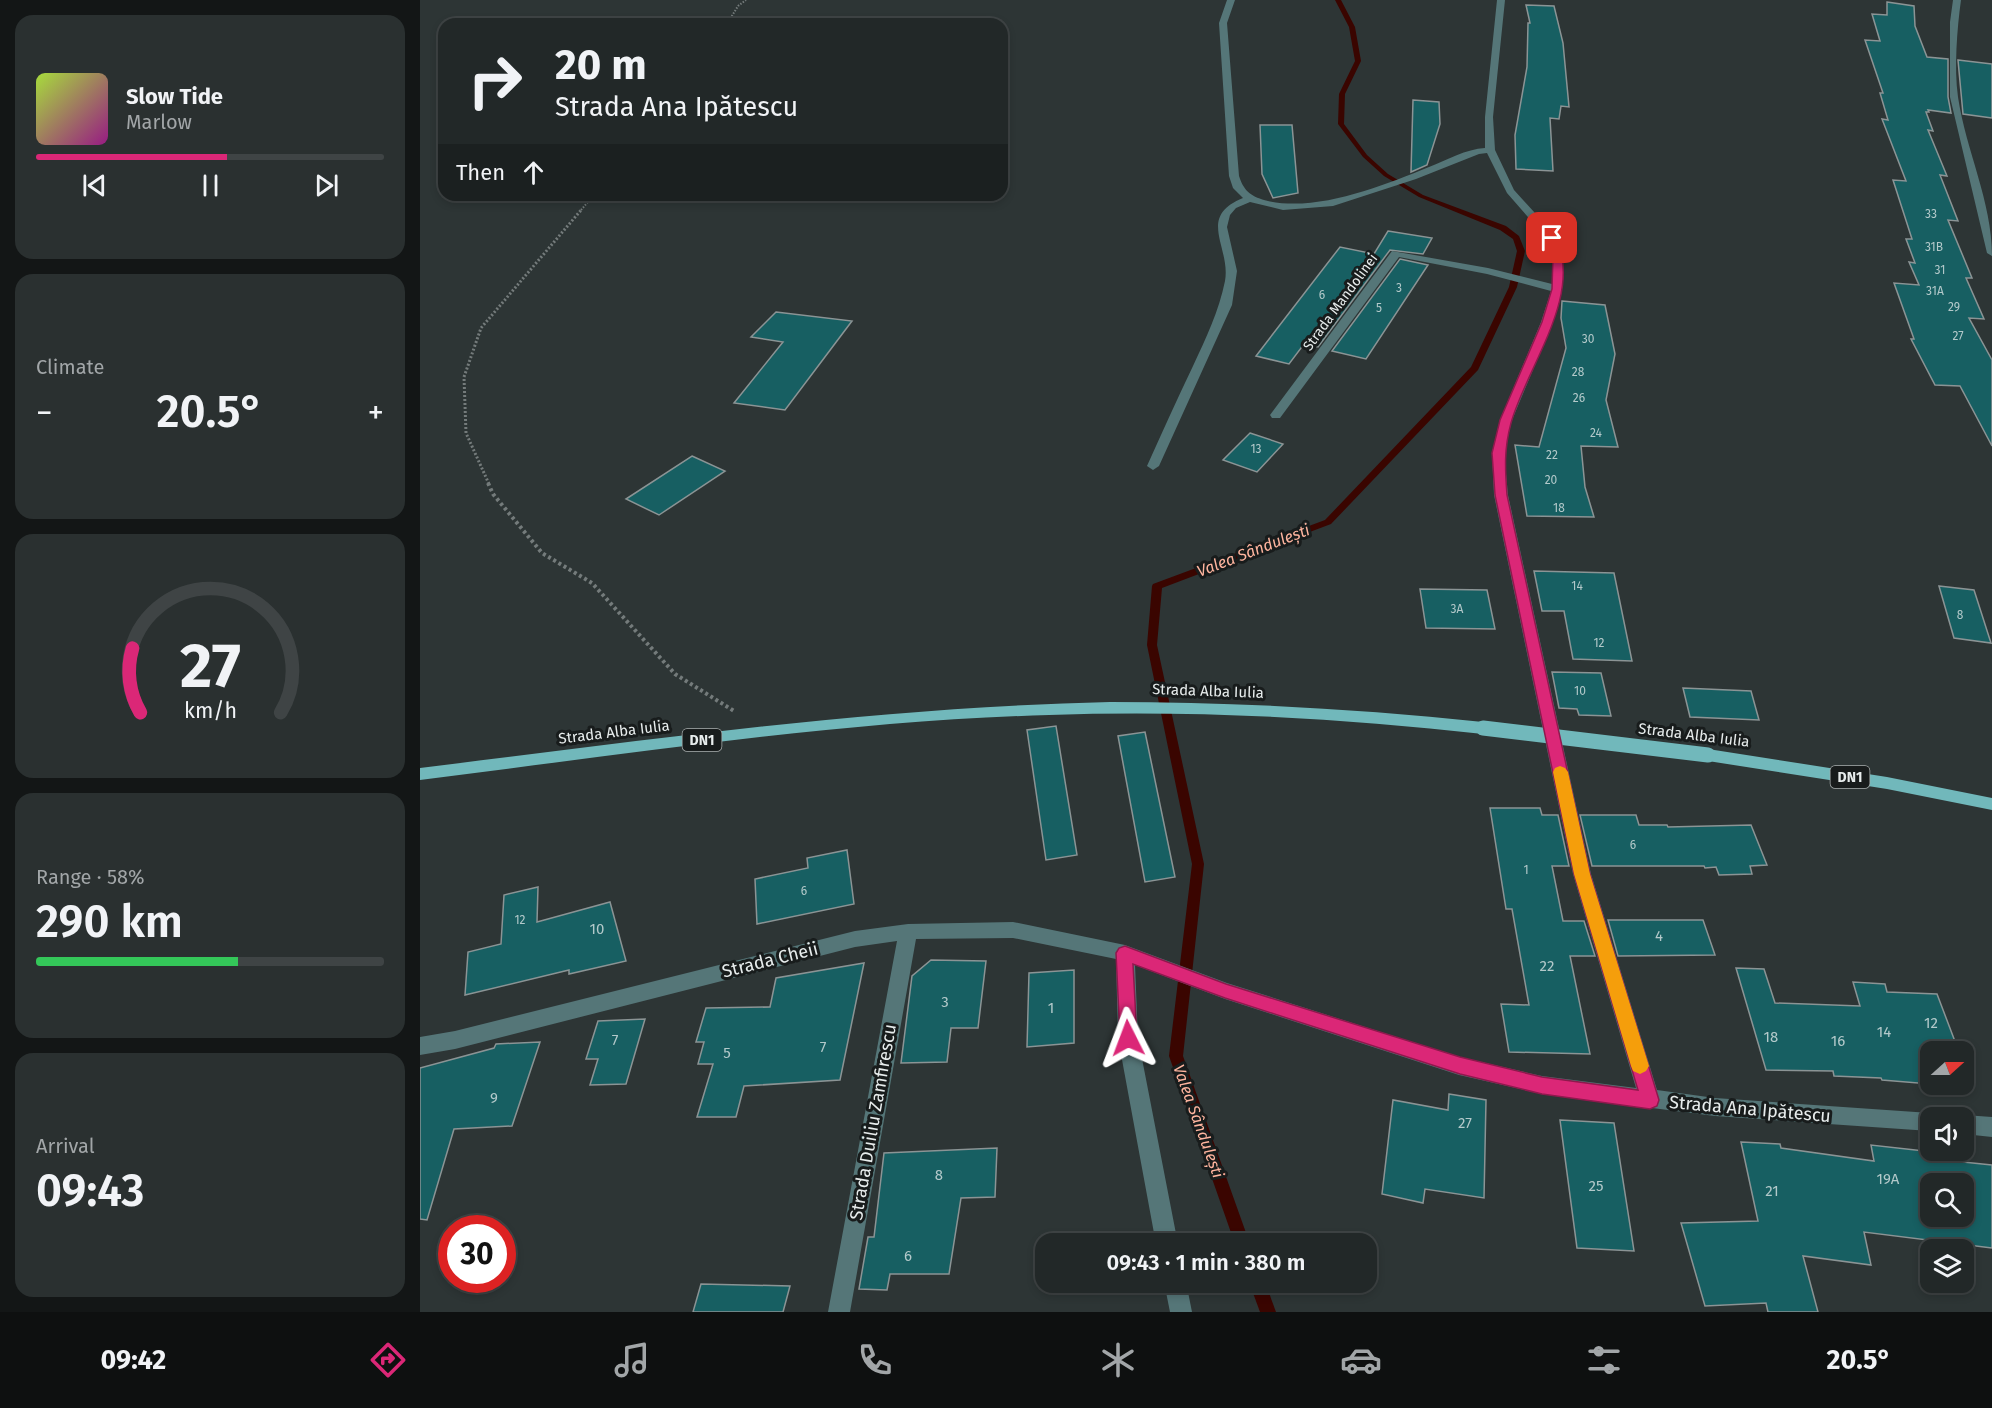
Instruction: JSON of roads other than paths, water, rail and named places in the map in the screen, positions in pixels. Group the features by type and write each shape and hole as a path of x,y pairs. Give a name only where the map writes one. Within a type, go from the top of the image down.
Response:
{"main road":[{"name":"Strada Alba Iulia","path":"420,774 772,732 985,712 1143,706 1306,712 1420,720 1707,754 1887,783 1992,804"}],"street":[{"path":"1231,0 1223,23 1234,176 1238,188 1249,200"},
{"path":"1501,0 1489,117 1491,150 1510,191 1552,238 1558,255 1557,289 1547,322 1506,420 1498,453 1501,495 1582,874 1650,1100"},
{"path":"1957,0 1954,22 1954,97 1978,204 1992,253"},
{"path":"1153,466 1226,305 1232,271 1221,227 1225,215 1232,206 1249,200 1283,207 1333,203 1413,177 1477,151 1491,150"},
{"path":"1978,204 1992,204"},
{"name":"Strada Mandolinei","path":"1276,416 1393,255 1401,252 1557,289"},
{"name":"Strada Cheii","path":"420,1047 855,939 908,932 1013,930 1125,953"},
{"name":"Strada Duiliu Zamfirescu","path":"839,1312 908,932"},
{"path":"1125,953 1128,1038 1165,1233"},
{"name":"Strada Ana Ipătescu","path":"1125,953 1225,991 1460,1066 1542,1085 1715,1107 1920,1121"},
{"path":"1974,1126 1992,1127"},
{"path":"1177,1293 1181,1312"}],"waterway":[{"name":"Valea Sândulești","path":"1239,1233 1176,1056 1198,864 1152,645 1157,586 1328,522 1475,368 1513,287 1521,251 1516,238 1503,228 1421,196 1386,175 1365,156 1341,124 1342,94 1358,61 1352,27 1338,0"},
{"name":"Valea Sândulești","path":"1261,1293 1268,1312"}]}
